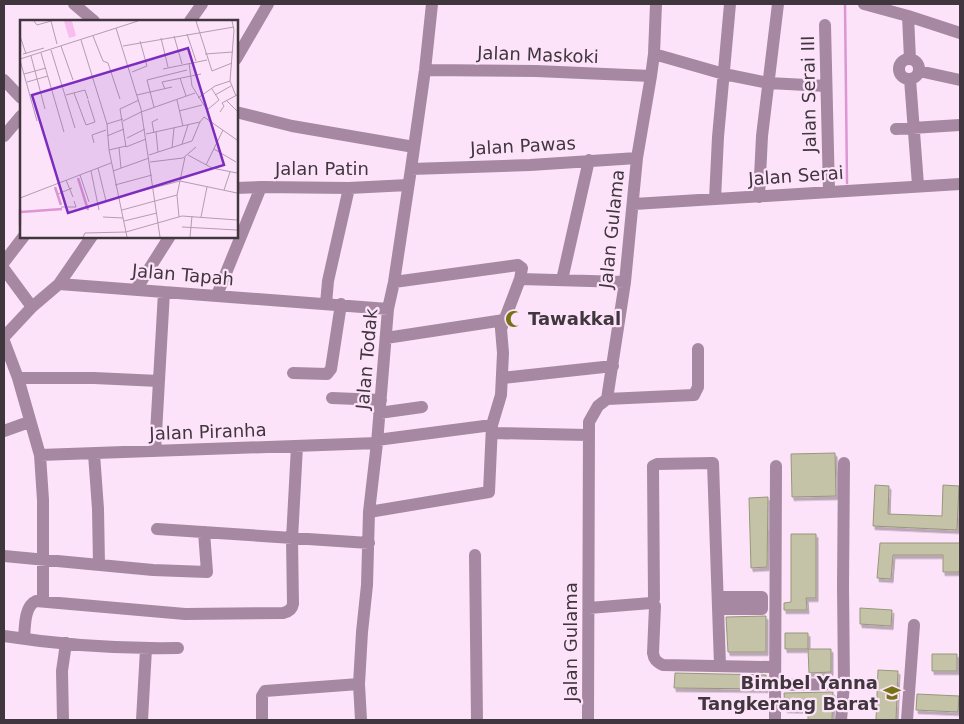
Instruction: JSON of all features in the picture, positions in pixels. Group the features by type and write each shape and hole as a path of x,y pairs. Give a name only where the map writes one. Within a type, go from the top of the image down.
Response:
{"street":[{"path":"74,4 93,20"},
{"path":"191,20 202,4"},
{"path":"238,56 268,4"},
{"name":"Jalan Todak","path":"361,720 359,684 367,585 369,512 388,309 394,282 411,169 432,4"},
{"name":"Jalan Gulama","path":"588,720 589,422 598,406 607,399 613,366 634,204 637,158 654,54 656,4"},
{"path":"715,199 718,137 730,4"},
{"path":"759,197 762,136 778,4"},
{"path":"864,4 960,33"},
{"path":"908,16 910,59"},
{"name":"Jalan Serai III","path":"825,25 829,192"},
{"path":"654,54 724,74 768,83 826,86"},
{"path":"910,59 904,61 899,69 904,78 915,75 960,80"},
{"path":"910,59 918,64 915,75 914,129 918,185"},
{"name":"Jalan Maskoki","path":"425,70 536,71 651,76"},
{"path":"4,80 20,97"},
{"path":"238,112 292,126 414,147"},
{"path":"4,136 20,117"},
{"path":"896,129 960,125"},
{"name":"Jalan Pawas","path":"411,169 530,165 637,158"},
{"path":"562,280 589,160"},
{"name":"Jalan Serai","path":"634,204 918,185 960,184"},
{"name":"Jalan Patin","path":"238,188 262,186 349,188 408,185"},
{"path":"217,296 262,186"},
{"path":"326,304 328,281 349,188"},
{"path":"4,262 22,238"},
{"path":"4,337 32,307 59,284 91,238"},
{"path":"136,288 169,238"},
{"path":"369,512 489,492 492,429 495,411 501,395 503,353 501,329 520,279 522,268 518,265 394,282"},
{"path":"4,269 32,307"},
{"path":"520,279 625,282"},
{"name":"Jalan Tapah","path":"59,284 136,288 164,292 388,309"},
{"path":"155,451 164,292"},
{"path":"293,373 327,374 331,369 341,304"},
{"path":"386,338 504,320"},
{"path":"4,341 18,378 29,422 40,455 43,500 43,600"},
{"path":"607,399 694,395 698,387 698,349"},
{"path":"502,378 613,366"},
{"path":"18,378 94,378 159,381"},
{"path":"332,398 380,400"},
{"path":"379,413 422,406"},
{"path":"4,431 29,422"},
{"name":"Jalan Piranha","path":"40,455 377,442 492,429 588,435"},
{"path":"24,639 28,607 32,602 43,600 94,607 185,614 283,613 290,610 293,604 292,539 297,446"},
{"path":"94,454 98,509 98,565"},
{"path":"720,665 714,540 714,466 713,463 709,462 657,464 653,466 654,658 663,665 770,667"},
{"path":"841,720 844,684 844,463"},
{"path":"775,720 776,466"},
{"path":"157,529 369,543"},
{"path":"4,556 154,570 207,572 204,532"},
{"path":"475,555 477,720"},
{"path":"589,608 653,603"},
{"path":"907,720 914,625"},
{"path":"4,636 146,649 178,648"},
{"path":"63,720 62,671 66,643"},
{"path":"142,720 146,649"},
{"path":"262,720 262,696 265,691 359,684"},
{"path":"775,685 844,684"}],"building":[{"path":"835,453 836,496 792,497 791,454"},
{"path":"875,485 889,486 888,514 942,516 943,485 959,486 957,530 873,526"},
{"path":"768,497 767,567 751,568 749,498"},
{"path":"791,534 816,534 816,598 806,598 807,610 784,610 784,603 791,602"},
{"path":"880,543 960,543 960,572 943,572 943,555 893,555 891,579 877,578"},
{"path":"860,608 892,610 891,626 860,624"},
{"path":"766,616 766,652 728,652 726,617"},
{"path":"785,633 808,633 808,649 785,649"},
{"path":"808,649 831,649 831,672 809,673"},
{"path":"932,654 957,654 957,671 932,671"},
{"path":"878,670 898,671 896,720 876,720"},
{"path":"675,673 766,675 766,689 674,688"},
{"path":"833,692 832,720 808,720 808,710 785,709 784,693"},
{"path":"917,694 959,696 958,712 916,710"}],"waterway":[{"path":"845,4 847,183"}],"place":[{"name":"Tawakkal","path":"514,319"},
{"name":"Bimbel Yanna Tangkerang Barat","path":"892,693"}]}
